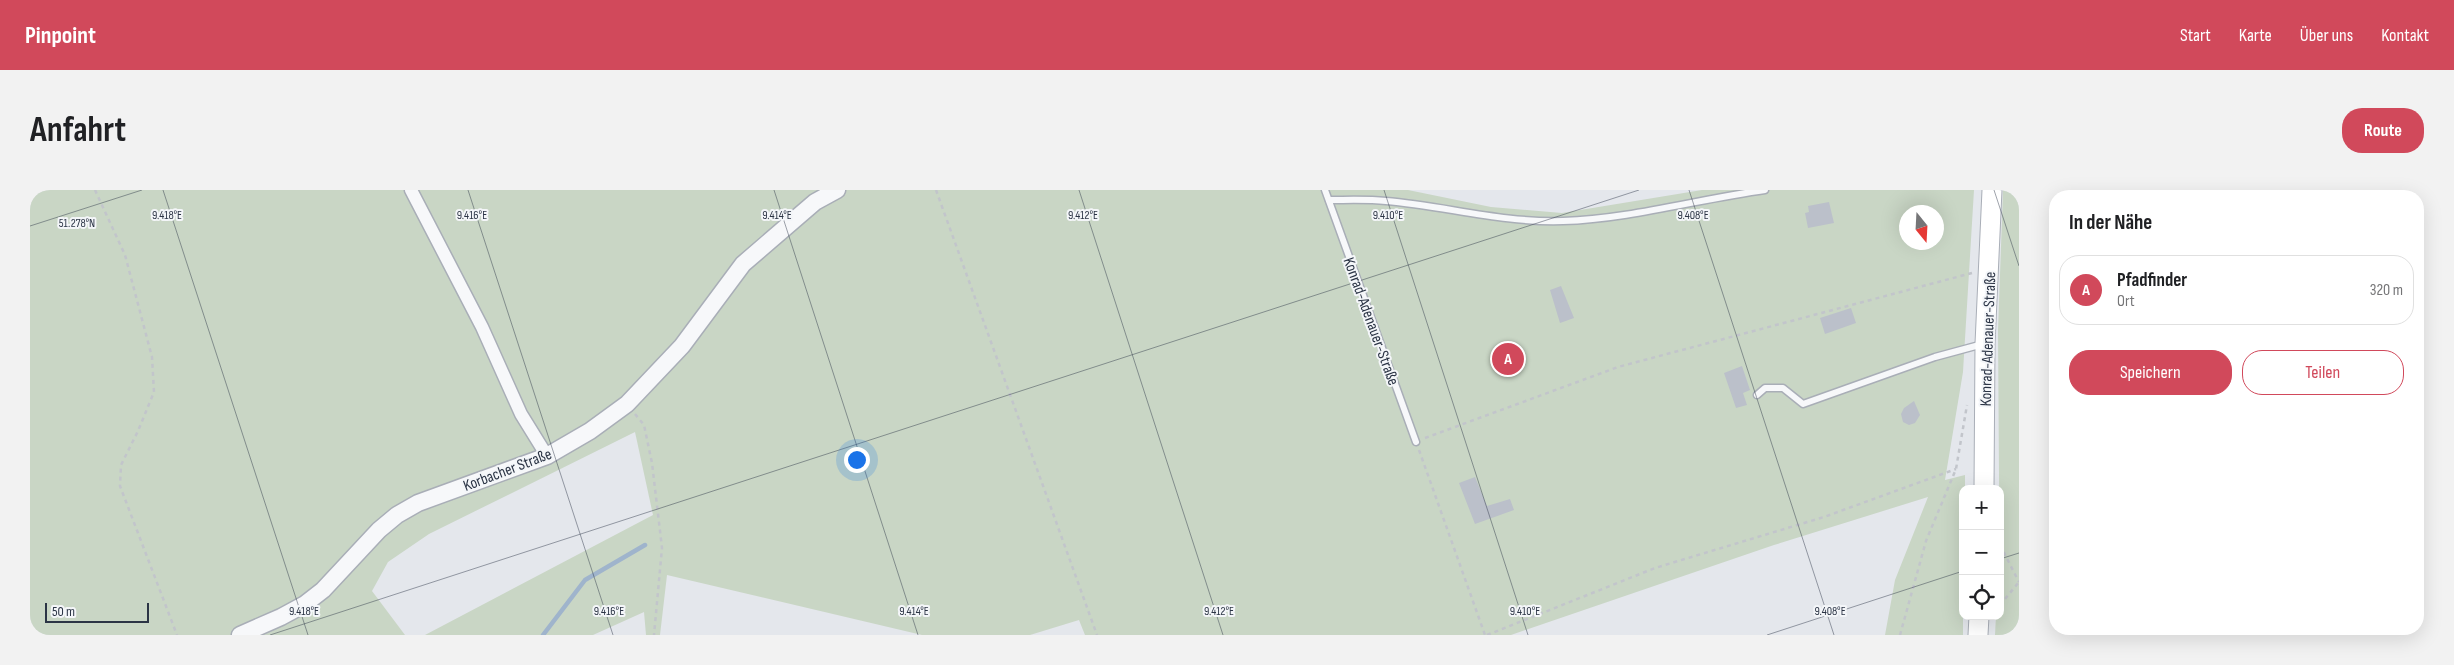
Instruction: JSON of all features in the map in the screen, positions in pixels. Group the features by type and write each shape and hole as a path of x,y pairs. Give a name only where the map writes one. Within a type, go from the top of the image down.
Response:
{"main road":[{"name":"Konrad-Adenauer-Straße","path":"1984,485 1985,344 1992,190"},
{"path":"1978,635 1979,620"}],"street":[{"path":"411,190 482,327 521,414 547,456"},
{"name":"Korbacher Straße","path":"240,635 297,608 323,590 379,530 397,515 418,503 547,456 590,431 627,404 682,346 743,264 815,202 837,190"}],"lane":[{"name":"Konrad-Adenauer-Straße","path":"1325,190 1416,442"},
{"path":"1329,200 1385,200 1530,221 1564,221 1636,212 1765,190"},
{"path":"1757,395 1765,388 1783,388 1803,404 1935,356 1985,344"}],"path":[{"path":"95,190 125,255 152,358 154,392 121,465 120,486 177,635"},
{"path":"936,190 1097,635"},
{"path":"1956,469 1824,517 1655,568 1486,635 1416,442 1618,367 1978,271"},
{"path":"1900,635 1926,541 1956,469 1968,400"},
{"path":"627,404 644,425 652,463 662,548 654,635"},
{"path":"2004,553 2019,582 2004,599"}],"green space":[{"path":"30,190 1408,190 1491,207 1562,213 1702,190 1974,190 1963,372 1945,480 1965,475 1965,485 1959,485 1959,620 1963,620 1963,635 1885,635 1895,580 1928,497 1774,545 1511,635 1085,635 1079,620 1030,635 922,635 667,575 660,635 646,635 644,612 593,635 425,635 653,515 635,432 429,534 388,562 372,591 405,635 30,635"},
{"path":"2003,190 2019,190 2019,635 1995,635 1996,620 2004,620 2004,485 1999,485 1998,331"}],"building":[{"path":"1829,202 1834,223 1808,228 1805,213 1809,212 1808,206"},
{"path":"1561,286 1574,318 1560,323 1550,290"},
{"path":"1851,308 1856,323 1825,334 1820,318"},
{"path":"1742,366 1750,390 1743,393 1747,405 1736,408 1724,373"},
{"path":"1914,401 1920,415 1915,423 1909,425 1903,422 1901,414 1904,408"},
{"path":"1475,477 1487,506 1510,499 1514,510 1475,524 1459,483"}],"waterway":[{"path":"543,635 585,580 645,545"}],"place":[{"name":"Pfadfinder","path":"1508,359"}]}
